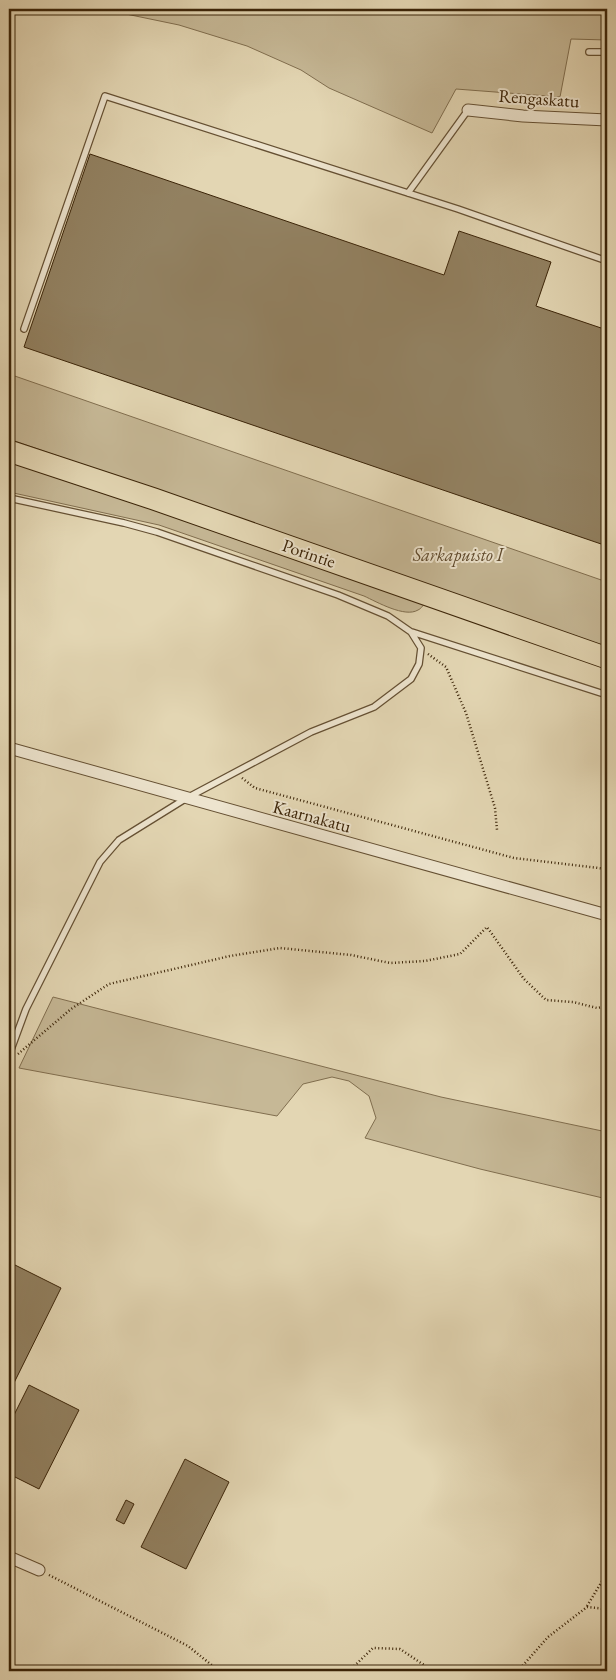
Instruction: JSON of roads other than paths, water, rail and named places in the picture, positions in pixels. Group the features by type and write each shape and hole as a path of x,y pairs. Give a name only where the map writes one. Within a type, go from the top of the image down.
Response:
{"highway":[{"name":"Porintie","path":"9,451 154,499 607,658"}],"street":[{"name":"Rengaskatu","path":"468,110 514,115 607,120"},
{"name":"Kaarnakatu","path":"9,748 185,799 607,915"},
{"path":"9,1557 39,1570"}],"lane":[{"path":"588,52 607,52"},
{"path":"24,329 105,96 408,193 607,261"},
{"path":"408,193 468,110"},
{"path":"9,498 157,532 338,596 388,616 411,632 607,694"},
{"path":"9,1055 26,1009 100,862 118,840 234,772 311,732 374,707 394,694 411,679 419,664 421,648 411,632"}],"park label":[{"name":"Sarkapuisto I","path":"458,554"}]}
